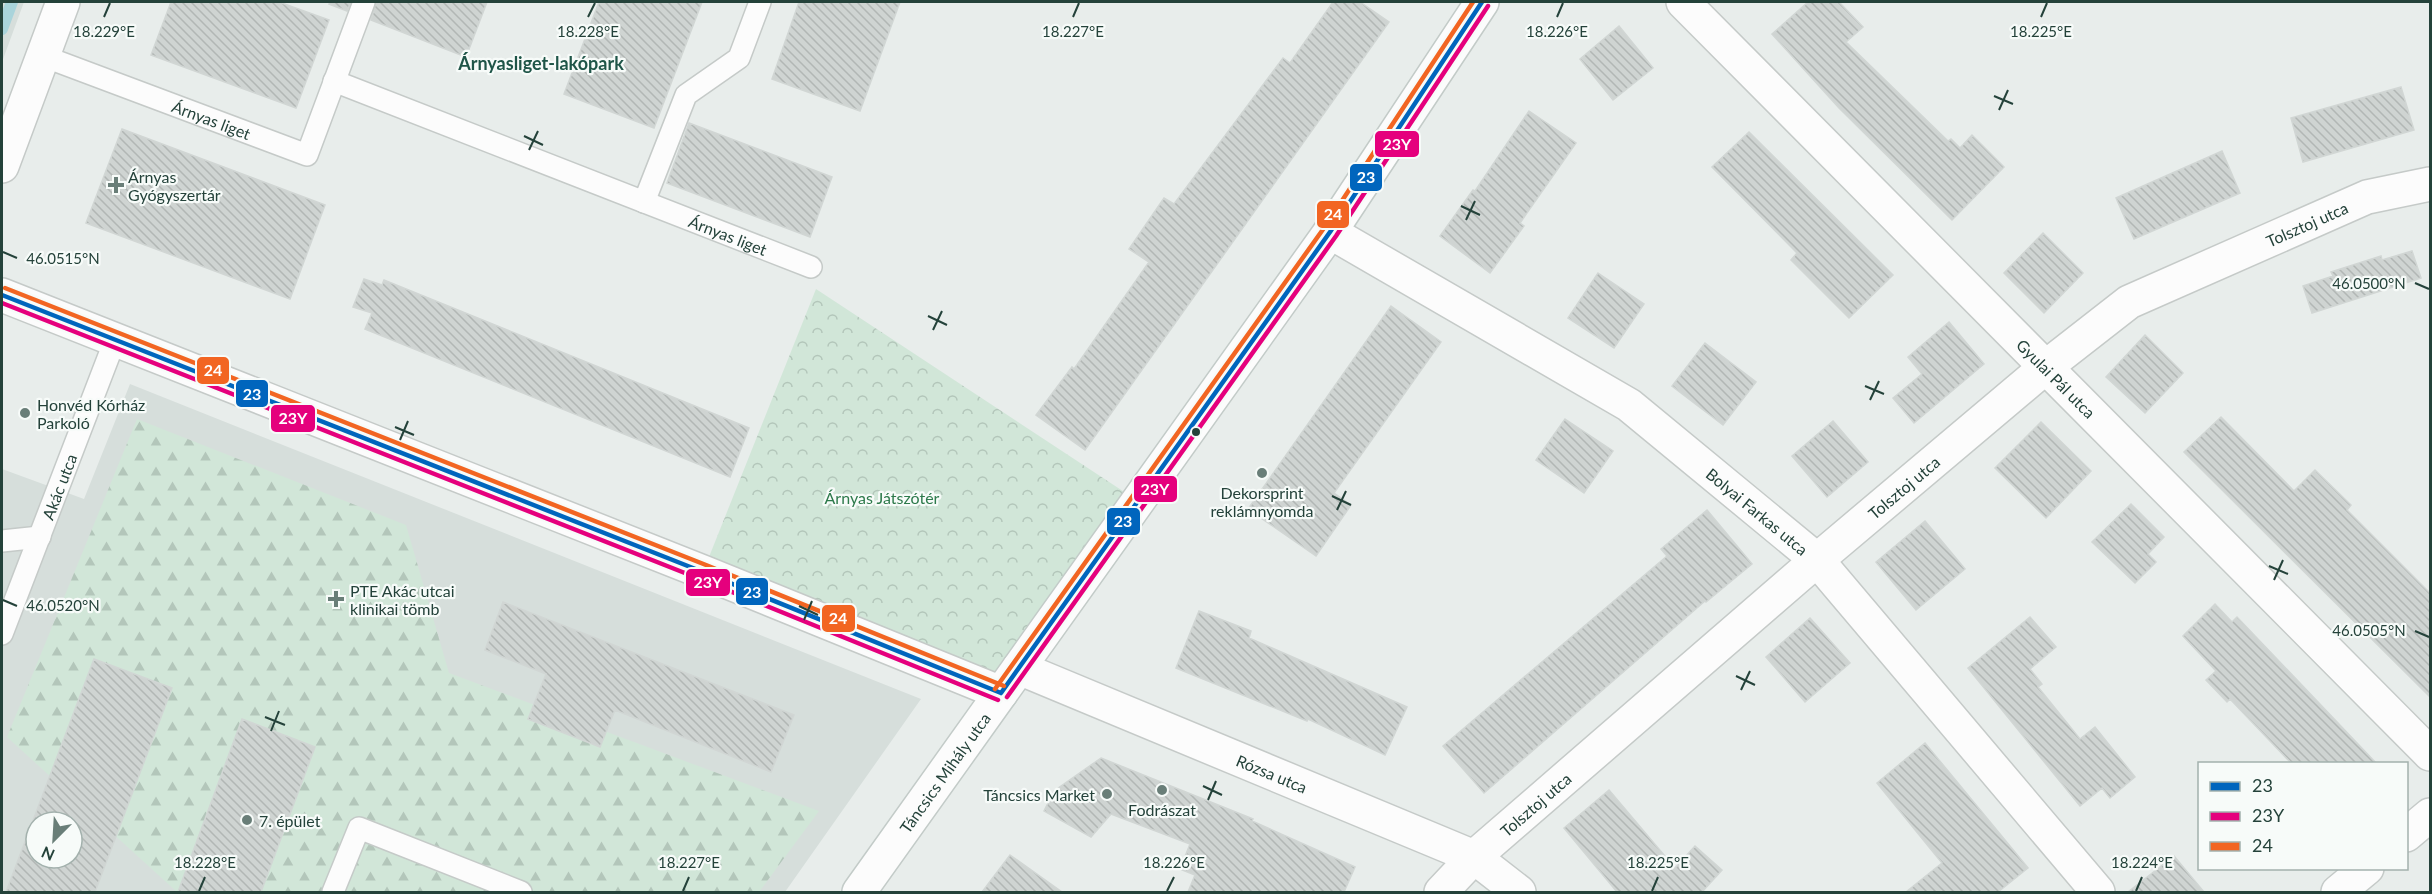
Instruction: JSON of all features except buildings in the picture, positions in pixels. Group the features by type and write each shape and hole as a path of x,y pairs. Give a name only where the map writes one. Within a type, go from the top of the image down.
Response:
{"street":[{"path":"2,166 63,2"},
{"name":"Táncsics Mihály utca","path":"859,892 1330,232 1482,2"},
{"name":"Gyulai Pál utca","path":"1683,2 2430,754"},
{"name":"Tolsztoj utca","path":"1441,892 1474,857 1817,560 2047,366 2129,302 2367,197 2430,184"},
{"name":"Bolyai Farkas utca","path":"1330,232 1629,405 1817,560 2097,892"},
{"name":"Rózsa utca","path":"2,295 661,567 1010,680 1474,857 1519,892"},
{"path":"2408,833 2430,815"},
{"path":"2338,892 2365,870"}],"lane":[{"name":"Árnyas liget","path":"42,56 307,155 364,2"},
{"path":"644,202 686,95 739,58 760,2"},
{"name":"Árnyas liget","path":"334,81 811,267"},
{"name":"Akác utca","path":"2,634 7,603 40,537 115,340"},
{"path":"2,541 40,537"},
{"path":"333,892 359,828 521,892"}],"shaded area":[{"path":"2,2 24,2 2,62"},
{"name":"PTE Akác utcai klinikai tömb","path":"130,384 921,699 785,892 2,892 2,469 84,499"}],"green space":[{"name":"Árnyas Játszótér","path":"816,289 1138,501 1001,693 703,572"},
{"name":"PTE Akác utcai klinikai tömb","path":"137,419 406,525 449,673 819,811 759,892 177,892 7,737"}],"waterway":[{"path":"2,29 12,2"}],"transit line":[{"name":"24","path":"995,689 1324,228 1473,2"},
{"name":"23","path":"1001,693 1330,232 1482,2"},
{"name":"23Y","path":"1007,697 1336,236 1488,6"},
{"name":"24","path":"5,288 706,565 1004,686"},
{"name":"23","path":"2,295 703,572 1001,693"},
{"name":"23Y","path":"2,303 700,579 998,700"}],"place":[{"name":"Árnyas Gyógyszertár","path":"116,185"},
{"name":"Honvéd Kórház Parkoló","path":"25,413"},
{"name":"Dekorsprint reklámnyomda","path":"1262,473"},
{"name":"PTE Akác utcai klinikai tömb","path":"336,599"},
{"name":"Fodrászat","path":"1162,790"},
{"name":"Táncsics Market","path":"1107,794"},
{"name":"7. épület","path":"247,820"}],"district":[{"name":"Árnyasliget-lakópark","path":"541,63"}]}
